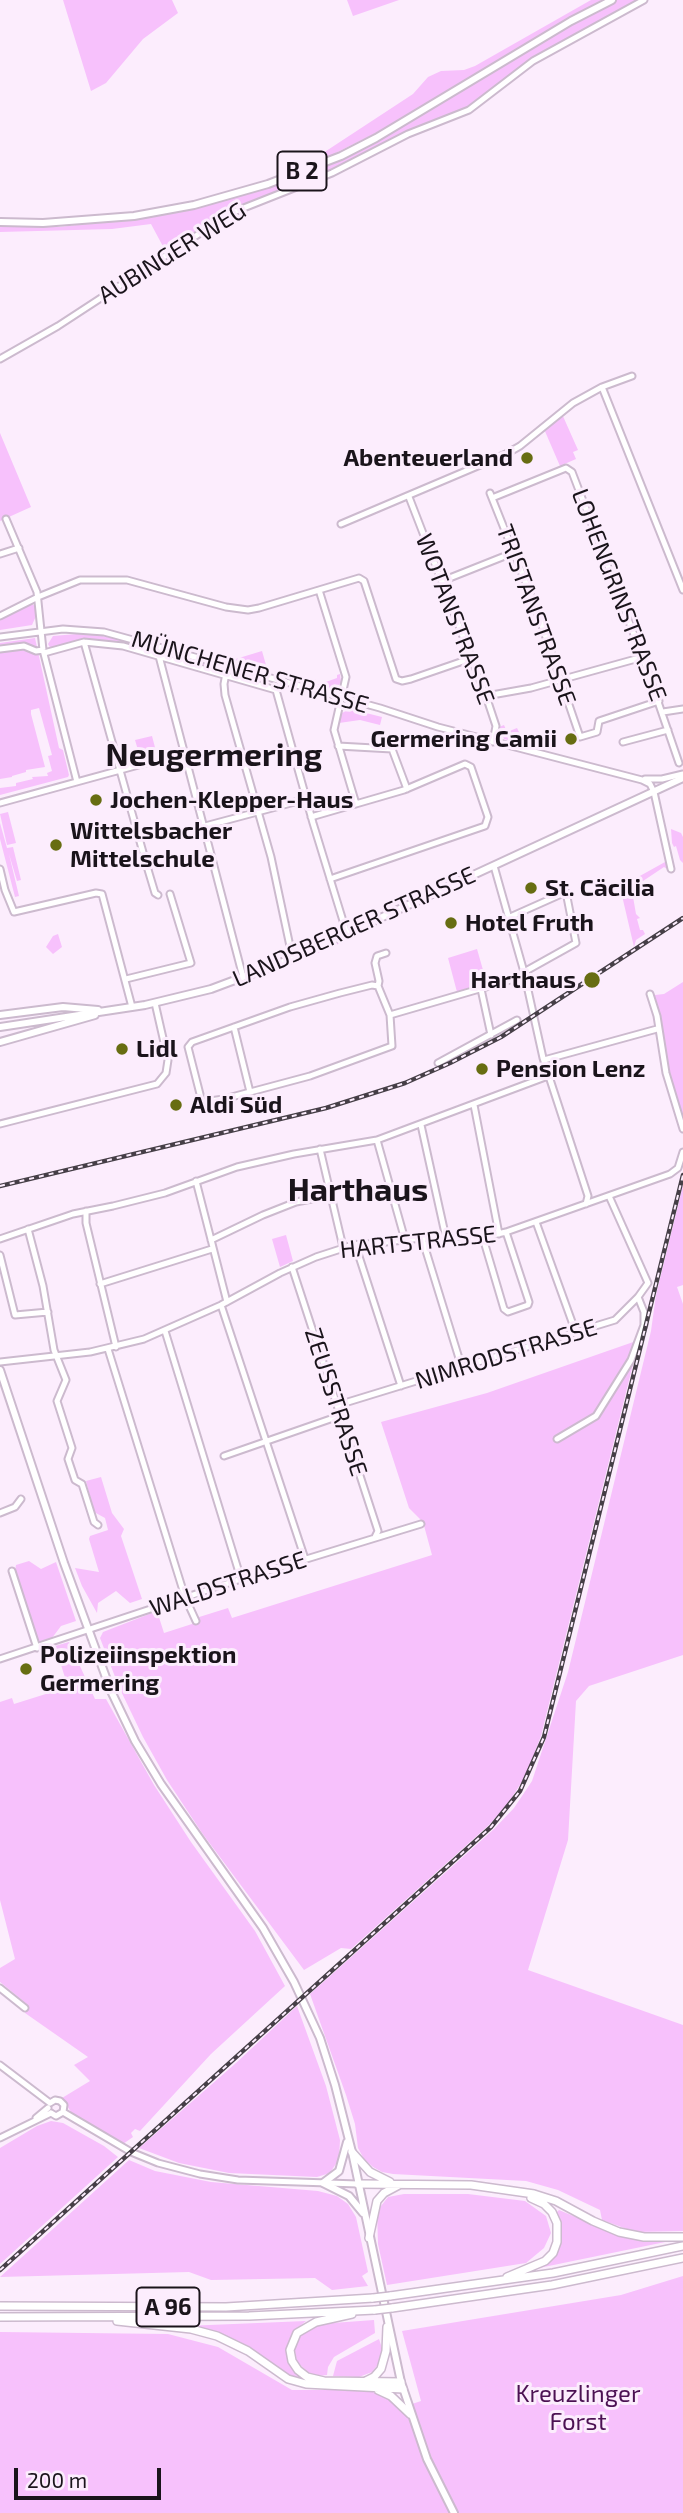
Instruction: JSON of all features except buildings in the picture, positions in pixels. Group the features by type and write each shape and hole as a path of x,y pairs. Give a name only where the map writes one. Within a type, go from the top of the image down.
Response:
{"highway":[{"path":"352,2152 370,2172 398,2184"},
{"path":"358,2184 471,2185 511,2191 545,2197 619,2232 657,2238 683,2236"},
{"path":"369,2238 378,2198 398,2184"},
{"path":"492,2283 538,2266 552,2253 557,2242 557,2223 552,2212 537,2200 511,2191"},
{"name":"A 96","path":"0,2306 226,2307 373,2298 492,2283 683,2245"},
{"name":"A 96","path":"0,2318 249,2316 392,2308 552,2285 683,2258"},
{"path":"375,2309 310,2324 297,2333 291,2345 292,2361 307,2377 324,2381 402,2386"},
{"path":"95,2317 208,2333 237,2344 288,2379 297,2382 371,2388 402,2386"},
{"path":"361,2382 374,2377 381,2369 386,2351 387,2327"},
{"path":"371,2388 386,2393 410,2413"}],"main road":[{"name":"B 2","path":"0,222 54,223 134,216 194,205 268,184 341,156 376,138 525,48 612,0"},
{"name":"LANDSBERGER STRASSE","path":"0,1027 155,1003 211,989 348,934 654,792 683,776"},
{"path":"0,1015 63,1007 103,1011"},
{"path":"0,1042 103,1011"},
{"path":"0,1370 87,1631 135,1741 160,1784 263,1928 294,1982 320,2038 352,2152 387,2327 402,2386 426,2459 454,2513"},
{"path":"323,2183 336,2175 342,2166 348,2136"},
{"path":"323,2183 349,2196 364,2215"}],"street":[{"name":"AUBINGER WEG","path":"0,359 58,326 231,213 332,173 421,128 469,110 533,61 644,0"},
{"path":"341,524 409,497 520,446 568,406 602,387 632,376"},
{"path":"602,387 683,590"},
{"name":"LOHENGRINSTRASSE","path":"491,496 570,468 643,657 680,763"},
{"name":"TRISTANSTRASSE","path":"491,496 515,552 580,737 597,732 599,721 659,701"},
{"name":"WOTANSTRASSE","path":"409,497 486,696 496,726 493,742"},
{"path":"6,519 38,597 44,651 77,782"},
{"path":"0,554 19,548"},
{"path":"442,581 515,552"},
{"path":"0,616 80,580 115,579 136,582 248,610 362,578 396,679 411,679 472,658"},
{"path":"319,590 346,677 334,726 356,804"},
{"name":"MÜNCHENER STRASSE","path":"0,637 71,629 104,632 493,742 642,780"},
{"path":"84,642 155,893 158,895"},
{"path":"0,649 24,646 44,651 84,642 123,646 276,690 311,817 348,934"},
{"path":"159,656 243,977"},
{"path":"486,696 531,688 643,657"},
{"path":"228,667 224,684 225,695 277,880 291,951"},
{"path":"663,712 683,709"},
{"path":"623,742 668,730"},
{"path":"338,746 393,749 407,789"},
{"path":"0,803 186,752"},
{"path":"311,817 407,789 465,764 471,767 488,817 485,826 330,879"},
{"path":"642,780 683,776"},
{"path":"642,780 650,784 654,792 671,869"},
{"path":"205,826 306,799"},
{"path":"494,866 510,917 548,1076 588,1196 586,1204"},
{"path":"0,869 2,891 13,911 18,913 96,893 102,894 132,1007"},
{"path":"390,1015 524,974 576,943 566,892 510,917"},
{"path":"126,979 191,963 170,894"},
{"path":"378,986 340,992 290,1007 189,1045 202,1102 310,1076 389,1049 393,1040 390,1015 378,986 375,957 386,953"},
{"path":"481,989 491,1035"},
{"path":"650,994 657,1016 657,1029 671,1096 683,1129"},
{"path":"0,1124 157,1084 166,1073 168,1060 155,1003"},
{"path":"438,1063 517,1020"},
{"path":"234,1027 250,1092"},
{"path":"544,1059 657,1029"},
{"path":"0,1239 86,1211 148,1198 237,1167 377,1140 548,1076"},
{"path":"474,1105 503,1233 529,1302 528,1306 508,1312 504,1309 483,1238"},
{"path":"421,1125 446,1238"},
{"path":"377,1140 405,1240"},
{"path":"320,1149 343,1247"},
{"name":"HARTSTRASSE","path":"0,1362 108,1349 165,1331 224,1304 292,1267 343,1247 422,1238 483,1238 503,1233 670,1174 678,1168 683,1152"},
{"path":"196,1181 224,1304 305,1559"},
{"path":"211,1240 296,1202 332,1195"},
{"path":"557,1439 596,1416 631,1360 644,1321 644,1312 638,1297 648,1283 609,1196"},
{"path":"86,1211 86,1223 116,1347"},
{"path":"536,1222 576,1333"},
{"path":"29,1229 57,1355 66,1380 57,1403 72,1448 68,1459 75,1480 82,1484 94,1522 98,1525"},
{"path":"422,1238 462,1368"},
{"path":"355,1244 401,1386"},
{"path":"100,1284 212,1249"},
{"path":"0,1255 15,1315 48,1312"},
{"name":"ZEUSSTRASSE","path":"292,1267 378,1531 375,1537"},
{"name":"NIMRODSTRASSE","path":"338,1405 611,1322 638,1297"},
{"path":"165,1331 242,1579"},
{"path":"108,1349 185,1597 196,1621"},
{"path":"224,1456 342,1415"},
{"path":"0,1513 15,1507 21,1499"},
{"name":"WALDSTRASSE","path":"0,1659 185,1597 421,1524"},
{"path":"12,1571 37,1648"},
{"path":"0,1988 24,2008"},
{"path":"0,2064 49,2108 56,2116 64,2108 60,2101 55,2100 49,2108 34,2120 0,2138"},
{"path":"0,2076 6,2069"},
{"path":"62,2112 131,2152 184,2170 238,2180 358,2184"}],"green space":[{"path":"63,0 172,0 178,13 143,39 106,83 91,91"},
{"path":"347,0 399,0 353,16"},
{"path":"591,0 602,0 395,123 324,159 320,155 413,94 428,77 441,71 464,70 475,66"},
{"path":"616,0 639,0 523,64 469,106 415,127 315,177 236,207 166,252 151,224 112,229 0,232 0,225 59,227 157,216 211,204 277,184 319,167"},
{"path":"562,414 578,450 573,452 576,459 560,466 544,429"},
{"path":"0,433 31,507 0,521"},
{"path":"30,603 35,606 36,616 32,625 0,630 0,618"},
{"path":"88,633 136,643 224,670 151,652 151,649 133,644 132,646 101,640 78,641 51,649 48,644 53,636"},
{"path":"35,638 59,748 63,750 69,775 0,795 0,788 16,786 16,783 33,779 32,777 48,776 47,773 52,771 48,756 52,755 39,708 31,710 31,714 45,767 0,779 0,643"},
{"path":"262,651 268,672 227,662 229,661"},
{"path":"340,674 341,682 335,690 317,685 337,678"},
{"path":"350,709 382,717 380,725 360,720 339,723 342,713"},
{"path":"504,725 507,732 517,728 520,734 532,741 544,738 548,741 547,750 504,739 499,727"},
{"path":"152,736 157,755 141,760 135,740"},
{"path":"8,812 16,843 7,845 0,814"},
{"path":"0,823 7,848 13,847 21,880 17,881 9,854 19,896 15,897 0,839"},
{"path":"671,829 681,833 683,837 683,863 672,843"},
{"path":"665,862 668,864 667,869 664,867 632,891 636,914 640,918 637,919 640,930 645,934 636,940 634,947 620,887"},
{"path":"58,934 62,947 53,954 46,947 53,936"},
{"path":"347,940 294,964 247,981"},
{"path":"477,949 487,984 457,992 448,958"},
{"path":"683,982 683,1119 673,1090 664,1051 665,1043 662,1042 661,1026 653,1000 655,995 664,994"},
{"path":"683,1185 683,1285 677,1287 683,1304 683,1655 589,1686 576,1701 568,1840 528,1970 683,2025 683,2231 635,2232 602,2220 600,2210 558,2190 526,2181 393,2174 373,2167 364,2159 358,2148 355,2124 346,2095 310,1994 494,1829 514,1808 532,1781 568,1672 651,1331 656,1295"},
{"path":"286,1235 293,1261 280,1267 272,1239"},
{"path":"639,1340 541,1736 526,1775 508,1804 489,1825 351,1949 341,1948 304,1970 202,1833 167,1780 119,1687 100,1638 103,1632 157,1611 164,1633 192,1624 196,1618 228,1608 232,1618 432,1555 423,1522 409,1508 381,1422 487,1393"},
{"path":"101,1477 112,1513 124,1529 121,1536 142,1599 130,1603 116,1591 98,1603 97,1613 75,1568 99,1572 89,1539 90,1536 108,1530 105,1518 94,1512 86,1481"},
{"path":"29,1561 41,1569 56,1562 76,1621 61,1626 52,1638 37,1642 15,1571 16,1565"},
{"path":"69,1642 95,1699 106,1699 154,1785 255,1931 285,1986 211,2054 140,2131 135,2129 131,2133 133,2137 123,2144 71,2112 62,2098 90,2081 74,2065 88,2057 25,2013 28,2005 0,1982 0,1968 15,1959 0,1900 0,1702 12,1698 14,1704 68,1687 55,1646"},
{"path":"297,2006 326,2086 340,2140 339,2159 330,2173 317,2177 229,2173 179,2163 139,2148 236,2063"},
{"path":"51,2121 63,2123 118,2157 0,2264 0,2148 37,2126"},
{"path":"129,2160 155,2171 211,2182 318,2191 337,2196 348,2204 356,2217 368,2272 362,2276 368,2286 332,2290 315,2278 211,2280 189,2272 0,2277"},
{"path":"404,2194 468,2194 525,2201 546,2216 551,2233 544,2248 526,2263 387,2285 378,2244 377,2211 388,2197"},
{"path":"559,2210 621,2236 675,2240 539,2268 549,2262 560,2246"},
{"name":"Kreuzlinger Forst","path":"683,2276 683,2513 0,2513 0,2332 168,2334 218,2347 292,2390 366,2390 386,2396 400,2408 421,2401 402,2331 621,2295"},
{"path":"374,2320 375,2333 334,2357 327,2375 309,2373 297,2362 294,2346 302,2332 319,2324"},
{"path":"306,2321 292,2333 287,2349 292,2369 303,2380 282,2372 236,2341 185,2326"},
{"path":"379,2339 382,2348 380,2362 372,2372 359,2377 333,2376 337,2361"}],"railway":[{"path":"0,1186 326,1108 405,1083 501,1037 683,918"},
{"path":"0,2270 491,1827 520,1791 544,1737 683,1175"}],"place":[{"name":"Abenteuerland","path":"527,458"},
{"name":"Germering Camii","path":"571,739"},
{"name":"Jochen-Klepper-Haus","path":"96,800"},
{"name":"Wittelsbacher Mittelschule","path":"56,845"},
{"name":"St. Cäcilia","path":"531,888"},
{"name":"Hotel Fruth","path":"451,923"},
{"name":"Harthaus","path":"592,980"},
{"name":"Lidl","path":"122,1049"},
{"name":"Pension Lenz","path":"482,1069"},
{"name":"Aldi Süd","path":"176,1105"},
{"name":"Polizeiinspektion Germering","path":"26,1669"}],"district":[{"name":"Neugermering","path":"214,755"},
{"name":"Harthaus","path":"358,1190"}]}
